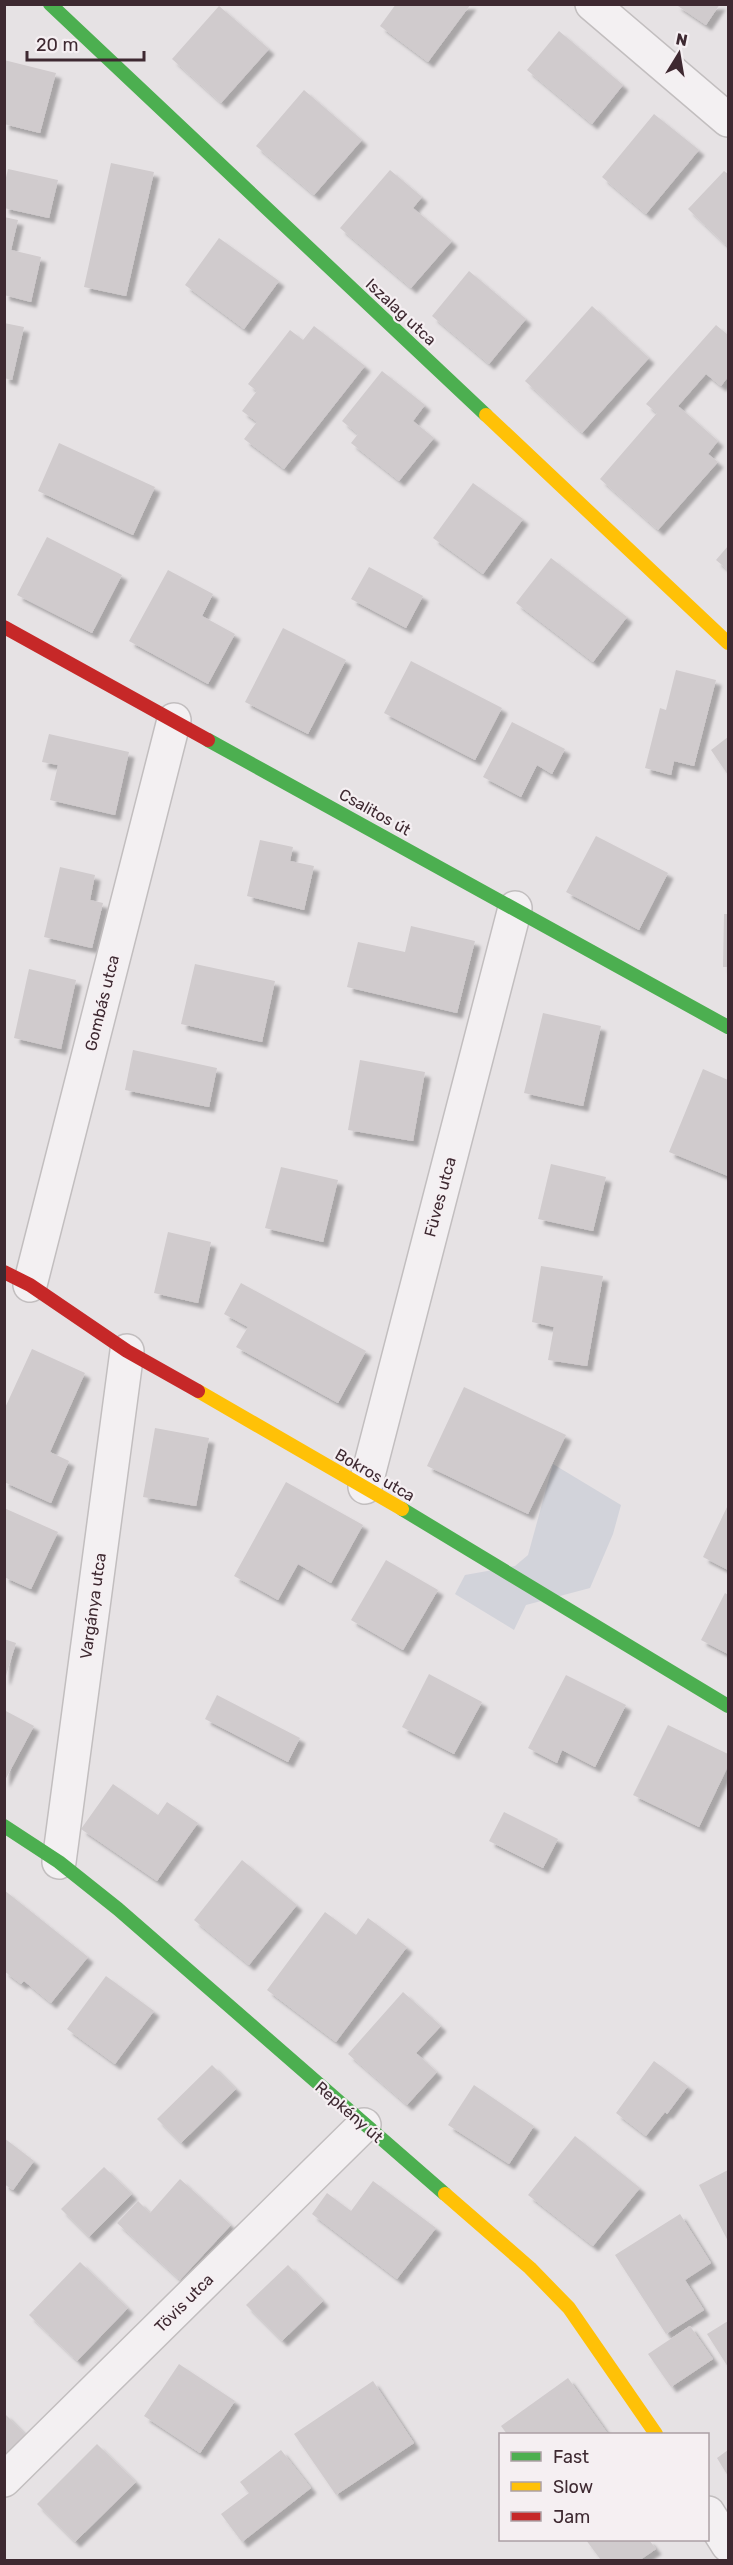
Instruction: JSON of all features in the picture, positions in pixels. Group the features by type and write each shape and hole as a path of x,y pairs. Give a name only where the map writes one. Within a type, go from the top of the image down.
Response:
{"street":[{"name":"Iszalag utca","path":"50,4 729,643"},
{"path":"592,4 729,120"},
{"name":"Csalitos út","path":"4,627 729,1027"},
{"name":"Gombás utca","path":"17,1279 174,720"},
{"name":"Füves utca","path":"365,1487 515,908"},
{"name":"Bokros utca","path":"17,1279 127,1351 365,1487 729,1706"},
{"name":"Vargánya utca","path":"60,1862 127,1351"},
{"name":"Repkény út","path":"4,1826 60,1862 118,1909 364,2126 530,2268 569,2308 655,2433"},
{"name":"Tövis utca","path":"4,2480 364,2126"},
{"path":"709,2515 729,2545"}],"shaded area":[{"path":"553,1464 621,1505 613,1534 590,1588 526,1605 514,1630 455,1594 465,1575 515,1566 528,1555"}],"building":[{"path":"396,4 471,4 428,62 380,26"},
{"path":"675,4 720,4 706,25"},
{"path":"219,6 269,49 221,103 172,59"},
{"path":"559,31 623,85 592,124 527,70"},
{"path":"4,60 56,73 40,133 4,124"},
{"path":"304,90 362,140 314,195 256,146"},
{"path":"654,114 699,150 646,214 602,177"},
{"path":"111,163 154,172 126,296 84,287"},
{"path":"8,169 58,180 49,218 4,208 4,186"},
{"path":"390,170 422,197 413,208 452,241 411,288 340,228"},
{"path":"724,171 728,174 728,247 688,209"},
{"path":"4,217 18,220 11,250 41,257 31,302 4,295"},
{"path":"219,238 279,281 244,329 185,285"},
{"path":"469,271 526,319 489,364 432,316"},
{"path":"592,306 649,358 582,433 525,381"},
{"path":"4,323 24,327 12,380 4,378"},
{"path":"716,325 728,335 728,377 721,386 706,374 678,406 718,441 708,454 718,462 658,530 600,479 657,413 646,404"},
{"path":"314,326 365,366 284,469 244,439 257,422 242,411 257,391 248,384 290,330 303,340"},
{"path":"382,371 425,405 413,421 434,438 399,481 351,443 358,434 342,421"},
{"path":"59,443 155,487 133,535 38,491"},
{"path":"473,483 523,519 483,574 433,538"},
{"path":"47,537 122,575 92,633 17,595"},
{"path":"728,546 728,570 716,560"},
{"path":"551,558 627,617 593,662 516,603"},
{"path":"369,567 423,596 406,628 351,599"},
{"path":"168,570 213,594 202,616 235,634 208,684 129,641"},
{"path":"283,628 346,660 308,734 245,702"},
{"path":"411,661 502,708 475,760 384,713"},
{"path":"676,670 716,680 694,766 674,761 671,775 645,768 660,708 666,710"},
{"path":"512,722 565,749 552,774 537,765 521,797 483,777"},
{"path":"49,734 129,752 115,815 50,800 58,765 42,762"},
{"path":"728,737 728,775 711,750"},
{"path":"596,836 668,873 639,930 566,892"},
{"path":"260,840 293,847 290,861 314,866 304,910 247,896"},
{"path":"60,867 95,875 90,900 103,903 92,948 44,937"},
{"path":"724,914 728,914 728,967 723,967"},
{"path":"411,926 475,941 457,1013 347,987 358,942 405,952"},
{"path":"195,964 275,981 262,1042 181,1024"},
{"path":"29,969 76,980 61,1049 14,1038"},
{"path":"543,1013 601,1026 583,1106 524,1093"},
{"path":"133,1050 217,1068 209,1107 125,1090"},
{"path":"360,1060 425,1072 413,1141 348,1130"},
{"path":"703,1069 728,1080 728,1176 669,1152"},
{"path":"551,1164 606,1177 593,1231 538,1219"},
{"path":"281,1167 338,1180 323,1242 265,1228"},
{"path":"168,1232 211,1242 198,1303 154,1293"},
{"path":"541,1266 603,1276 587,1366 548,1360 554,1327 532,1322"},
{"path":"241,1283 366,1351 338,1403 236,1347 248,1327 224,1314"},
{"path":"32,1349 85,1373 50,1452 69,1461 51,1503 4,1482 4,1410"},
{"path":"464,1387 566,1435 528,1514 427,1466"},
{"path":"155,1428 209,1438 196,1506 143,1497"},
{"path":"286,1482 363,1525 331,1583 298,1564 278,1600 234,1576"},
{"path":"728,1505 728,1570 703,1557"},
{"path":"4,1508 58,1532 31,1589 4,1577"},
{"path":"386,1560 438,1590 403,1650 351,1620"},
{"path":"725,1593 728,1595 728,1654 701,1640"},
{"path":"4,1639 16,1643 5,1679 4,1679"},
{"path":"429,1674 482,1702 454,1754 402,1727"},
{"path":"566,1675 626,1705 595,1767 562,1750 557,1763 528,1748"},
{"path":"217,1695 300,1738 288,1762 205,1719"},
{"path":"4,1710 34,1726 4,1782"},
{"path":"668,1725 728,1754 728,1766 699,1827 633,1795"},
{"path":"113,1784 158,1815 167,1802 198,1823 157,1881 81,1829"},
{"path":"504,1812 558,1839 543,1868 489,1841"},
{"path":"242,1860 297,1905 249,1965 194,1920"},
{"path":"4,1890 88,1957 51,2003 24,1981 21,1984 4,1971"},
{"path":"325,1912 356,1935 368,1918 407,1947 336,2042 267,1990"},
{"path":"106,1976 154,2011 115,2064 67,2029"},
{"path":"403,1992 441,2026 416,2053 437,2072 407,2105 348,2054"},
{"path":"654,2061 688,2086 667,2114 665,2112 646,2136 616,2113"},
{"path":"212,2065 236,2089 181,2143 157,2119"},
{"path":"474,2085 534,2126 509,2164 448,2125"},
{"path":"575,2136 640,2188 593,2246 528,2195"},
{"path":"4,2138 34,2161 13,2190 4,2184"},
{"path":"104,2167 132,2194 89,2237 61,2209"},
{"path":"728,2170 728,2241 699,2185"},
{"path":"180,2179 231,2225 180,2280 117,2223 138,2201 150,2213"},
{"path":"373,2181 436,2228 397,2279 312,2214 327,2193 351,2211"},
{"path":"680,2214 711,2263 685,2280 704,2310 666,2334 615,2255"},
{"path":"80,2262 128,2308 77,2361 29,2315"},
{"path":"288,2265 323,2301 282,2341 246,2305"},
{"path":"728,2321 728,2367 707,2334"},
{"path":"690,2326 713,2359 671,2387 648,2354"},
{"path":"179,2364 235,2401 200,2453 144,2416"},
{"path":"568,2378 607,2433 506,2433 501,2426"},
{"path":"373,2381 414,2443 336,2495 294,2434"},
{"path":"4,2413 28,2437 4,2460"},
{"path":"97,2444 136,2482 75,2542 37,2504"},
{"path":"281,2450 311,2488 242,2542 221,2514 249,2493 240,2482"},
{"path":"728,2450 728,2476 717,2458"},
{"path":"587,2541 650,2541 656,2549 640,2560 601,2560"}],"traffic: fast":[{"path":"50,4 486,415"},
{"path":"208,740 728,1027"},
{"path":"402,1509 728,1706"},
{"path":"4,1826 59,1862 118,1909 445,2194"}],"traffic: slow":[{"path":"486,415 728,643"},
{"path":"198,1391 402,1509"},
{"path":"445,2194 530,2268 569,2308 655,2433"}],"traffic: jam":[{"path":"4,627 208,740"},
{"path":"4,1272 30,1285 127,1351 198,1391"}]}
